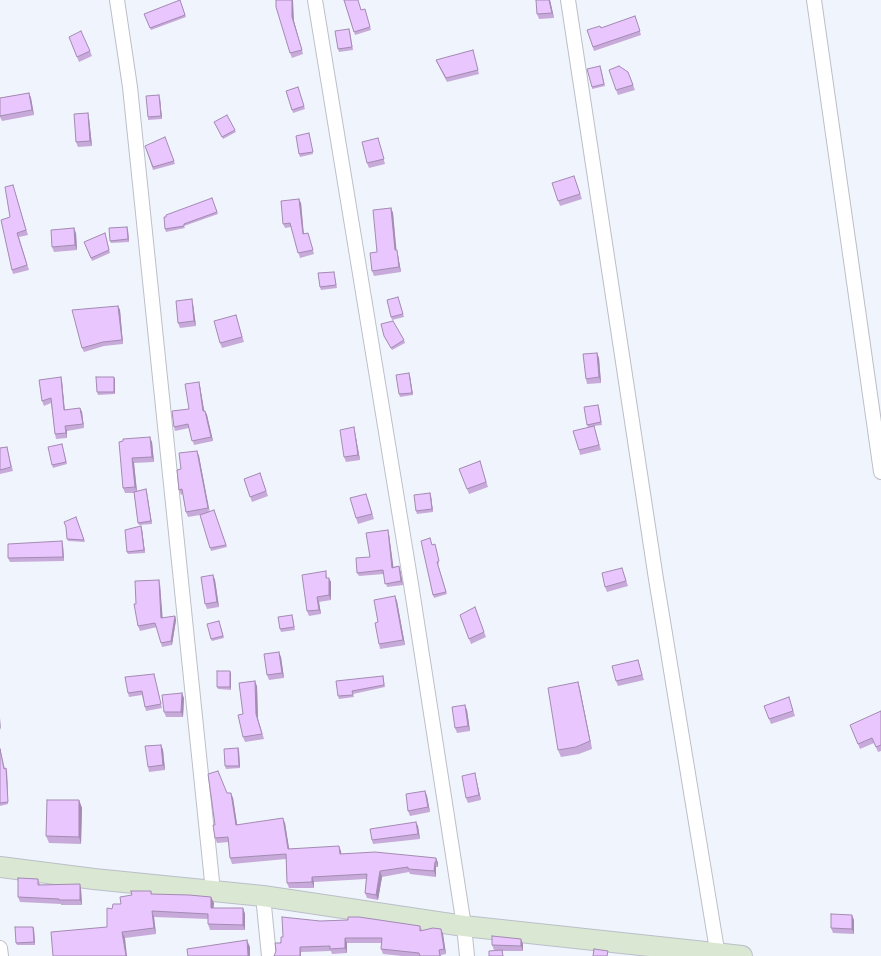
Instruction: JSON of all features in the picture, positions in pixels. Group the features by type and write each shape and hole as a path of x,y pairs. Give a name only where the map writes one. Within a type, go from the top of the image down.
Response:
{"street":[{"path":"117,0 130,87 214,891"},
{"path":"315,0 411,584 464,926 467,956"},
{"path":"568,0 656,579 718,954"},
{"path":"814,0 881,472"},
{"path":"0,867 94,879 263,896 464,926 742,956"},
{"path":"263,896 269,956"},
{"path":"0,948 1,956"}],"building":[{"path":"180,0 185,15 150,28 144,14"},
{"path":"276,0 292,0 292,17 302,50 290,53 276,7"},
{"path":"344,0 358,0 361,10 365,9 370,27 354,32"},
{"path":"536,0 549,0 552,13 537,14"},
{"path":"635,16 640,31 593,47 587,30 600,26 601,28"},
{"path":"349,29 352,47 338,49 335,31"},
{"path":"81,31 90,51 77,57 69,37"},
{"path":"473,50 478,70 446,78 436,60"},
{"path":"600,66 604,84 592,87 587,69"},
{"path":"619,66 628,72 633,85 616,90 609,70"},
{"path":"298,87 304,106 292,110 286,91"},
{"path":"29,93 32,110 0,116 0,98"},
{"path":"159,95 161,116 148,117 146,96"},
{"path":"88,113 90,141 76,142 74,114"},
{"path":"227,115 235,130 222,137 214,122"},
{"path":"309,133 313,152 299,154 296,136"},
{"path":"165,137 174,161 153,167 145,146"},
{"path":"378,138 384,159 367,163 362,142"},
{"path":"574,176 580,194 558,201 552,183"},
{"path":"13,185 26,230 17,233 27,265 12,270 1,220 10,217 5,187"},
{"path":"212,198 217,212 184,224 184,226 165,229 164,217 166,217 166,215"},
{"path":"299,199 303,234 308,233 313,250 298,253 290,223 283,224 281,201"},
{"path":"391,208 395,250 397,250 399,267 372,271 370,253 377,252 373,210"},
{"path":"127,227 128,239 110,241 109,228"},
{"path":"74,228 75,245 52,247 51,230"},
{"path":"105,233 109,250 91,258 84,242"},
{"path":"334,272 336,285 320,287 318,273"},
{"path":"398,297 403,314 391,317 387,300"},
{"path":"192,299 194,321 178,323 176,301"},
{"path":"118,306 122,340 103,342 82,348 72,310"},
{"path":"236,315 242,337 220,343 214,321"},
{"path":"393,321 404,340 391,348 384,336 381,324"},
{"path":"597,353 599,377 586,379 583,354"},
{"path":"409,373 412,393 399,394 396,375"},
{"path":"61,377 64,410 80,408 83,424 65,426 66,433 55,434 51,398 42,401 39,380"},
{"path":"96,377 114,377 114,392 97,392"},
{"path":"199,382 203,411 205,411 211,437 192,441 188,424 174,427 172,411 189,409 185,384"},
{"path":"598,405 601,422 587,425 584,407"},
{"path":"594,426 599,445 579,450 573,431"},
{"path":"354,427 358,455 344,457 340,430"},
{"path":"150,437 152,457 132,458 135,487 123,488 119,442 123,441 123,439"},
{"path":"62,444 66,462 52,465 48,447"},
{"path":"7,447 11,467 0,470 0,448"},
{"path":"197,451 208,508 186,512 182,489 179,490 177,470 181,469 179,453"},
{"path":"480,461 486,482 467,489 459,469"},
{"path":"260,473 266,491 250,497 244,479"},
{"path":"146,489 151,521 138,523 134,492"},
{"path":"430,493 432,509 416,511 414,495"},
{"path":"366,494 372,514 356,518 350,498"},
{"path":"214,510 226,545 210,548 200,515"},
{"path":"76,517 84,540 67,539 64,522"},
{"path":"141,526 144,550 127,552 125,530"},
{"path":"388,530 392,568 399,566 401,581 385,584 383,570 357,573 356,558 370,557 366,533"},
{"path":"430,538 432,545 435,544 439,561 437,562 446,592 433,595 421,541"},
{"path":"62,541 63,557 8,558 8,544"},
{"path":"622,568 626,581 605,587 602,573"},
{"path":"326,571 326,578 329,578 329,595 317,597 319,610 307,611 302,575"},
{"path":"213,575 217,602 205,604 201,577"},
{"path":"159,580 161,618 175,616 171,641 161,643 155,623 138,626 134,604 136,604 135,581"},
{"path":"395,596 403,640 379,644 375,623 378,622 374,600"},
{"path":"475,607 484,632 469,639 460,615"},
{"path":"292,615 294,627 280,629 278,617"},
{"path":"219,621 223,636 211,639 207,624"},
{"path":"279,652 282,673 267,675 264,654"},
{"path":"638,660 642,675 616,681 612,666"},
{"path":"217,671 230,671 230,687 217,687"},
{"path":"154,674 161,704 145,707 142,691 128,693 125,677"},
{"path":"383,676 384,685 352,691 353,695 338,696 336,681"},
{"path":"255,681 256,714 262,734 243,737 238,715 243,714 239,683"},
{"path":"578,682 590,741 576,747 558,750 548,688"},
{"path":"182,693 181,712 164,712 162,695"},
{"path":"789,697 793,711 769,719 764,706"},
{"path":"465,705 468,726 455,728 452,707"},
{"path":"881,711 881,745 876,747 872,738 858,744 850,725"},
{"path":"161,745 163,765 148,767 145,746"},
{"path":"238,748 239,766 225,766 224,749"},
{"path":"0,749 4,769 6,768 8,802 0,803"},
{"path":"218,771 227,793 231,793 236,825 283,818 288,849 339,846 340,854 375,852 436,858 434,871 408,869 408,867 380,871 376,895 365,893 367,874 312,877 312,882 287,883 286,854 230,858 228,837 215,838 213,825 215,825 208,774"},
{"path":"475,773 479,795 466,798 462,776"},
{"path":"425,791 428,807 408,811 406,794"},
{"path":"47,800 79,800 79,837 46,836"},
{"path":"416,822 418,834 372,840 370,829"},
{"path":"18,878 38,879 38,885 80,884 80,900 18,897"},
{"path":"131,891 151,891 151,894 211,897 211,908 243,908 243,925 208,924 208,914 152,911 154,928 122,932 126,956 53,956 51,932 107,927 107,908 112,909 113,904 121,904 120,897 132,895"},
{"path":"831,914 852,915 852,929 831,928"},
{"path":"282,917 320,921 348,920 348,917 359,917 420,926 420,931 433,928 441,929 444,949 439,950 440,956 420,956 419,953 381,949 382,938 345,938 345,948 330,949 330,946 300,947 300,956 274,956 276,951 275,943 281,943 281,937 283,937"},
{"path":"15,927 33,927 34,942 16,943"},
{"path":"492,936 521,939 521,946 492,945"},
{"path":"247,940 248,956 188,956 187,949"},
{"path":"594,949 608,951 607,956 593,956"},
{"path":"502,950 503,956 489,956 489,951"}]}
